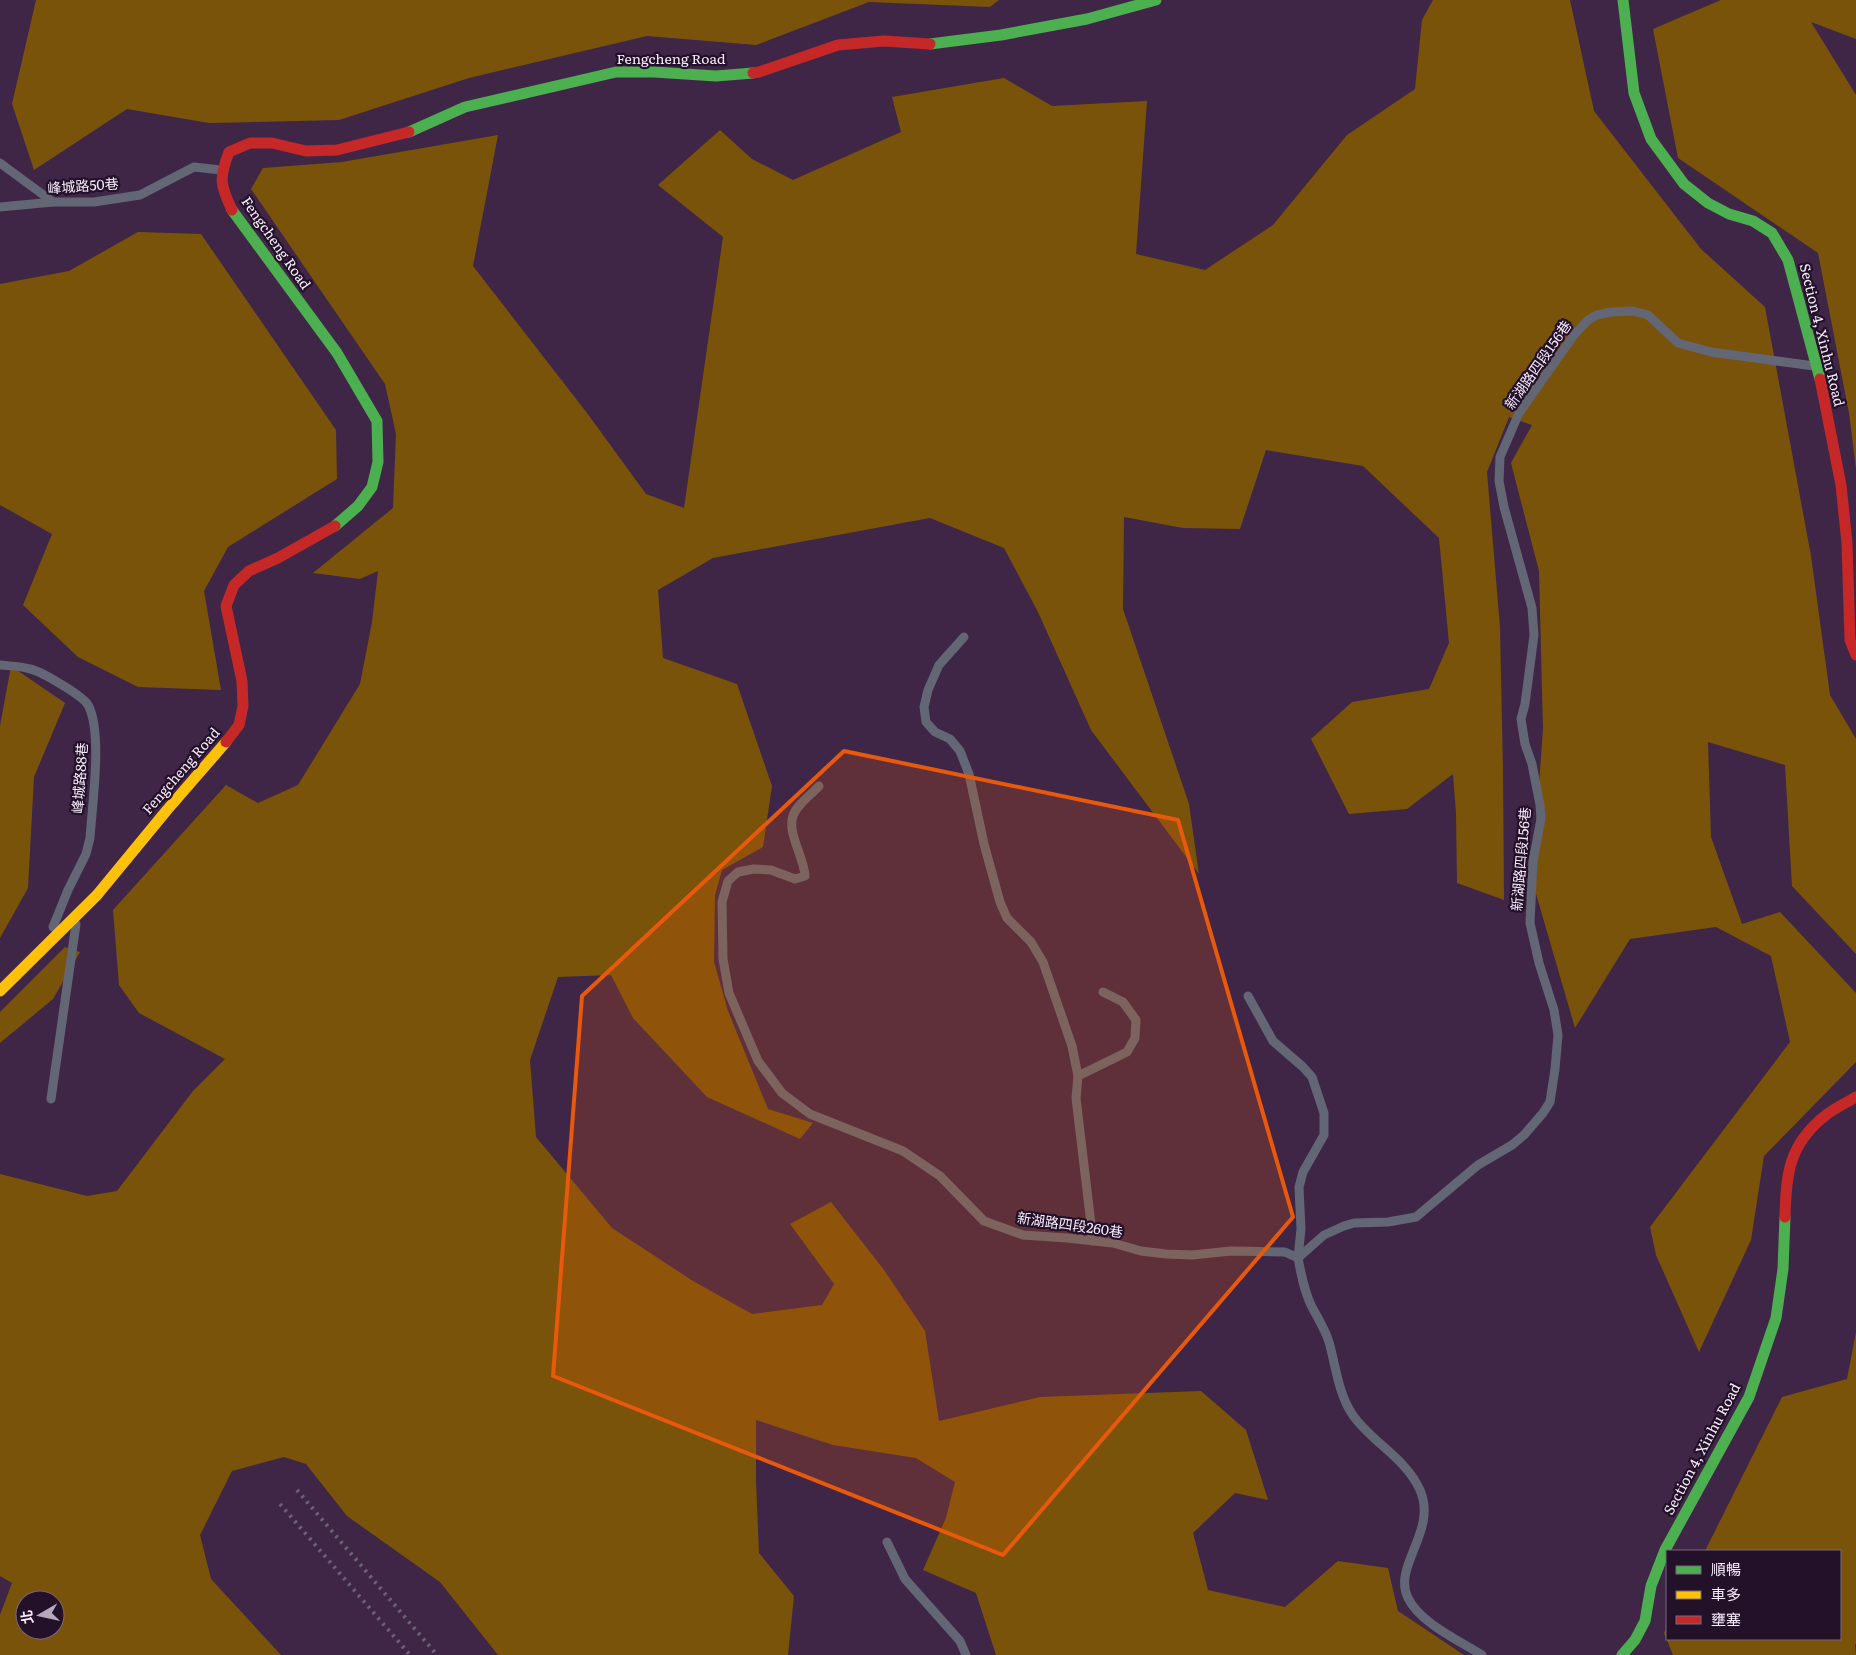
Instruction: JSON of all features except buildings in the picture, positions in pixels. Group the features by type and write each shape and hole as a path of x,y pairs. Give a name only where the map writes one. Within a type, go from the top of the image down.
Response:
{"street":[{"name":"Fengcheng Road","path":"0,990 97,895 166,810 222,748 239,725 243,706 242,681 226,606 234,585 249,571 278,558 338,524 358,506 372,488 378,462 377,421 337,354 234,215 222,189 222,170 229,152 250,143 272,144 306,151 337,150 406,133 465,107 616,72 654,72 716,76 759,72 838,45 884,41 929,44 1001,35 1087,19 1156,0"},
{"name":"Section 4, Xinhu Road","path":"1623,0 1634,93 1651,139 1684,184 1708,203 1729,214 1752,221 1772,233 1788,260 1815,366 1821,382 1841,485 1847,543 1850,640 1856,655"},
{"name":"Section 4, Xinhu Road","path":"1622,1655 1635,1640 1645,1621 1651,1586 1665,1550 1749,1397 1776,1318 1782,1269 1786,1184 1793,1155 1807,1133 1827,1114 1856,1097"}],"lane":[{"path":"0,163 53,202"},
{"name":"峰城路50巷","path":"0,207 53,202 94,202 140,194 194,167 222,170"},
{"name":"新湖路四段156巷","path":"1298,1258 1324,1235 1344,1226 1354,1223 1388,1222 1416,1217 1478,1165 1512,1145 1524,1135 1550,1102 1558,1035 1554,1010 1539,963 1530,923 1533,861 1541,819 1532,764 1525,744 1521,719 1525,704 1534,635 1532,608 1504,507 1499,481 1500,457 1519,413 1574,335 1588,320 1597,315 1611,312 1633,311 1648,315 1678,343 1711,352 1815,366"},
{"path":"964,637 939,666 928,690 924,707 926,722 935,732 950,739 960,751 969,774 981,835 1000,902 1007,918 1031,942 1043,962 1072,1046 1078,1076 1076,1098 1093,1241"},
{"name":"峰城路88巷","path":"0,665 32,669 78,694 88,704 93,718 96,737 90,838 86,854 68,890 46,946"},
{"name":"新湖路四段260巷","path":"819,786 793,815 792,830 804,866 805,876 795,879 771,870 754,869 738,872 728,882 722,902 724,959 729,993 758,1061 782,1093 810,1114 903,1151 940,1176 984,1221 1023,1235 1113,1243 1140,1252 1192,1255 1231,1250 1277,1251 1285,1252 1298,1258"},
{"path":"50,1099 77,914"},
{"path":"1078,1076 1127,1052 1135,1038 1136,1020 1123,1002 1103,992"},
{"path":"1248,996 1274,1041 1312,1077 1324,1113 1324,1135 1303,1172 1300,1187 1301,1229 1298,1258 1302,1279 1310,1303 1328,1340 1340,1391 1352,1414 1412,1475 1420,1491 1425,1514 1423,1527 1408,1564 1404,1581 1407,1598 1418,1612 1436,1626 1482,1655"},
{"path":"887,1542 905,1579 960,1641 966,1655"}],"highlighted area":[{"path":"844,751 1178,820 1293,1217 1003,1555 553,1376 582,996"}],"shaded area":[{"path":"36,0 999,0 990,7 869,2 756,45 647,36 469,78 339,120 209,123 127,109 34,170 12,104"},
{"path":"1433,0 1570,0 1594,111 1701,249 1765,307 1811,556 1830,695 1856,739 1856,954 1792,886 1785,765 1708,742 1711,837 1742,924 1780,912 1856,993 1856,1062 1764,1156 1751,1240 1699,1352 1656,1255 1650,1227 1790,1042 1771,956 1716,927 1630,939 1575,1028 1532,880 1543,729 1539,571 1511,463 1532,425 1509,417 1487,472 1500,627 1504,900 1457,883 1456,813 1453,774 1407,809 1349,814 1311,739 1352,702 1429,689 1449,643 1439,538 1363,466 1266,450 1240,529 1183,528 1124,517 1123,609 1189,804 1199,874 1091,730 1038,612 1004,548 930,518 713,558 658,590 663,658 737,684 772,786 763,847 722,870 715,895 714,962 728,1011 768,1109 813,1123 800,1139 707,1097 633,1018 611,975 558,977 530,1060 536,1137 612,1228 693,1281 752,1314 822,1305 834,1284 790,1224 831,1202 884,1270 925,1331 939,1421 1040,1397 1201,1391 1246,1430 1268,1500 1235,1493 1193,1533 1208,1590 1285,1607 1338,1561 1388,1568 1398,1611 1464,1655 996,1655 976,1593 923,1570 946,1518 955,1482 916,1458 833,1445 756,1420 759,1553 794,1596 788,1655 498,1655 440,1582 347,1516 306,1464 284,1457 232,1471 200,1535 211,1579 281,1655 0,1655 0,1615 12,1583 0,1576 0,1174 87,1196 117,1191 193,1091 225,1059 139,1013 119,985 113,910 226,785 258,803 298,785 360,684 372,622 378,571 360,579 313,573 393,508 396,434 385,384 251,189 263,168 342,162 498,135 473,266 587,413 646,494 684,508 723,237 658,185 720,130 752,159 793,180 901,132 892,97 1004,78 1052,106 1147,101 1136,254 1205,270 1273,225 1347,135 1415,89 1422,20"},
{"path":"1721,0 1856,0 1856,39 1811,22 1856,95 1856,469 1849,413 1818,253 1678,158 1653,29"},
{"path":"138,232 201,234 336,430 337,479 228,547 204,591 221,690 138,687 78,657 23,605 52,534 0,505 0,284 69,271"},
{"path":"11,666 65,703 34,777 28,888 0,938 0,726"},
{"path":"65,947 80,952 53,999 0,1043 0,1012"},
{"path":"1856,1332 1856,1655 1673,1655 1667,1640 1841,1640 1841,1550 1706,1550 1782,1397 1847,1379"}],"railway":[{"path":"297,1490 437,1655"},
{"path":"280,1504 410,1655"}],"traffic: fast":[{"path":"930,44 1001,35 1087,19 1156,0"},
{"path":"1623,0 1634,93 1651,139 1684,184 1708,203 1729,214 1753,221 1772,233 1788,260 1820,379"},
{"path":"409,132 465,107 616,72 654,72 716,76 753,73"},
{"path":"232,210 337,353 377,421 378,462 372,487 358,506 335,526"},
{"path":"1622,1655 1635,1640 1645,1621 1651,1586 1665,1550 1749,1397 1776,1318 1783,1269 1785,1217"}],"traffic: slow":[{"path":"0,991 97,895 226,742"}],"traffic: jam":[{"path":"753,73 838,45 884,41 930,44"},
{"path":"232,210 222,181 229,152 250,143 272,143 306,151 337,150 409,132"},
{"path":"1820,379 1841,485 1847,543 1850,640 1856,655"},
{"path":"226,742 239,725 243,706 242,681 226,606 234,585 249,571 278,558 335,526"},
{"path":"1785,1217 1789,1173 1797,1148 1804,1137 1826,1115 1856,1097"}]}
